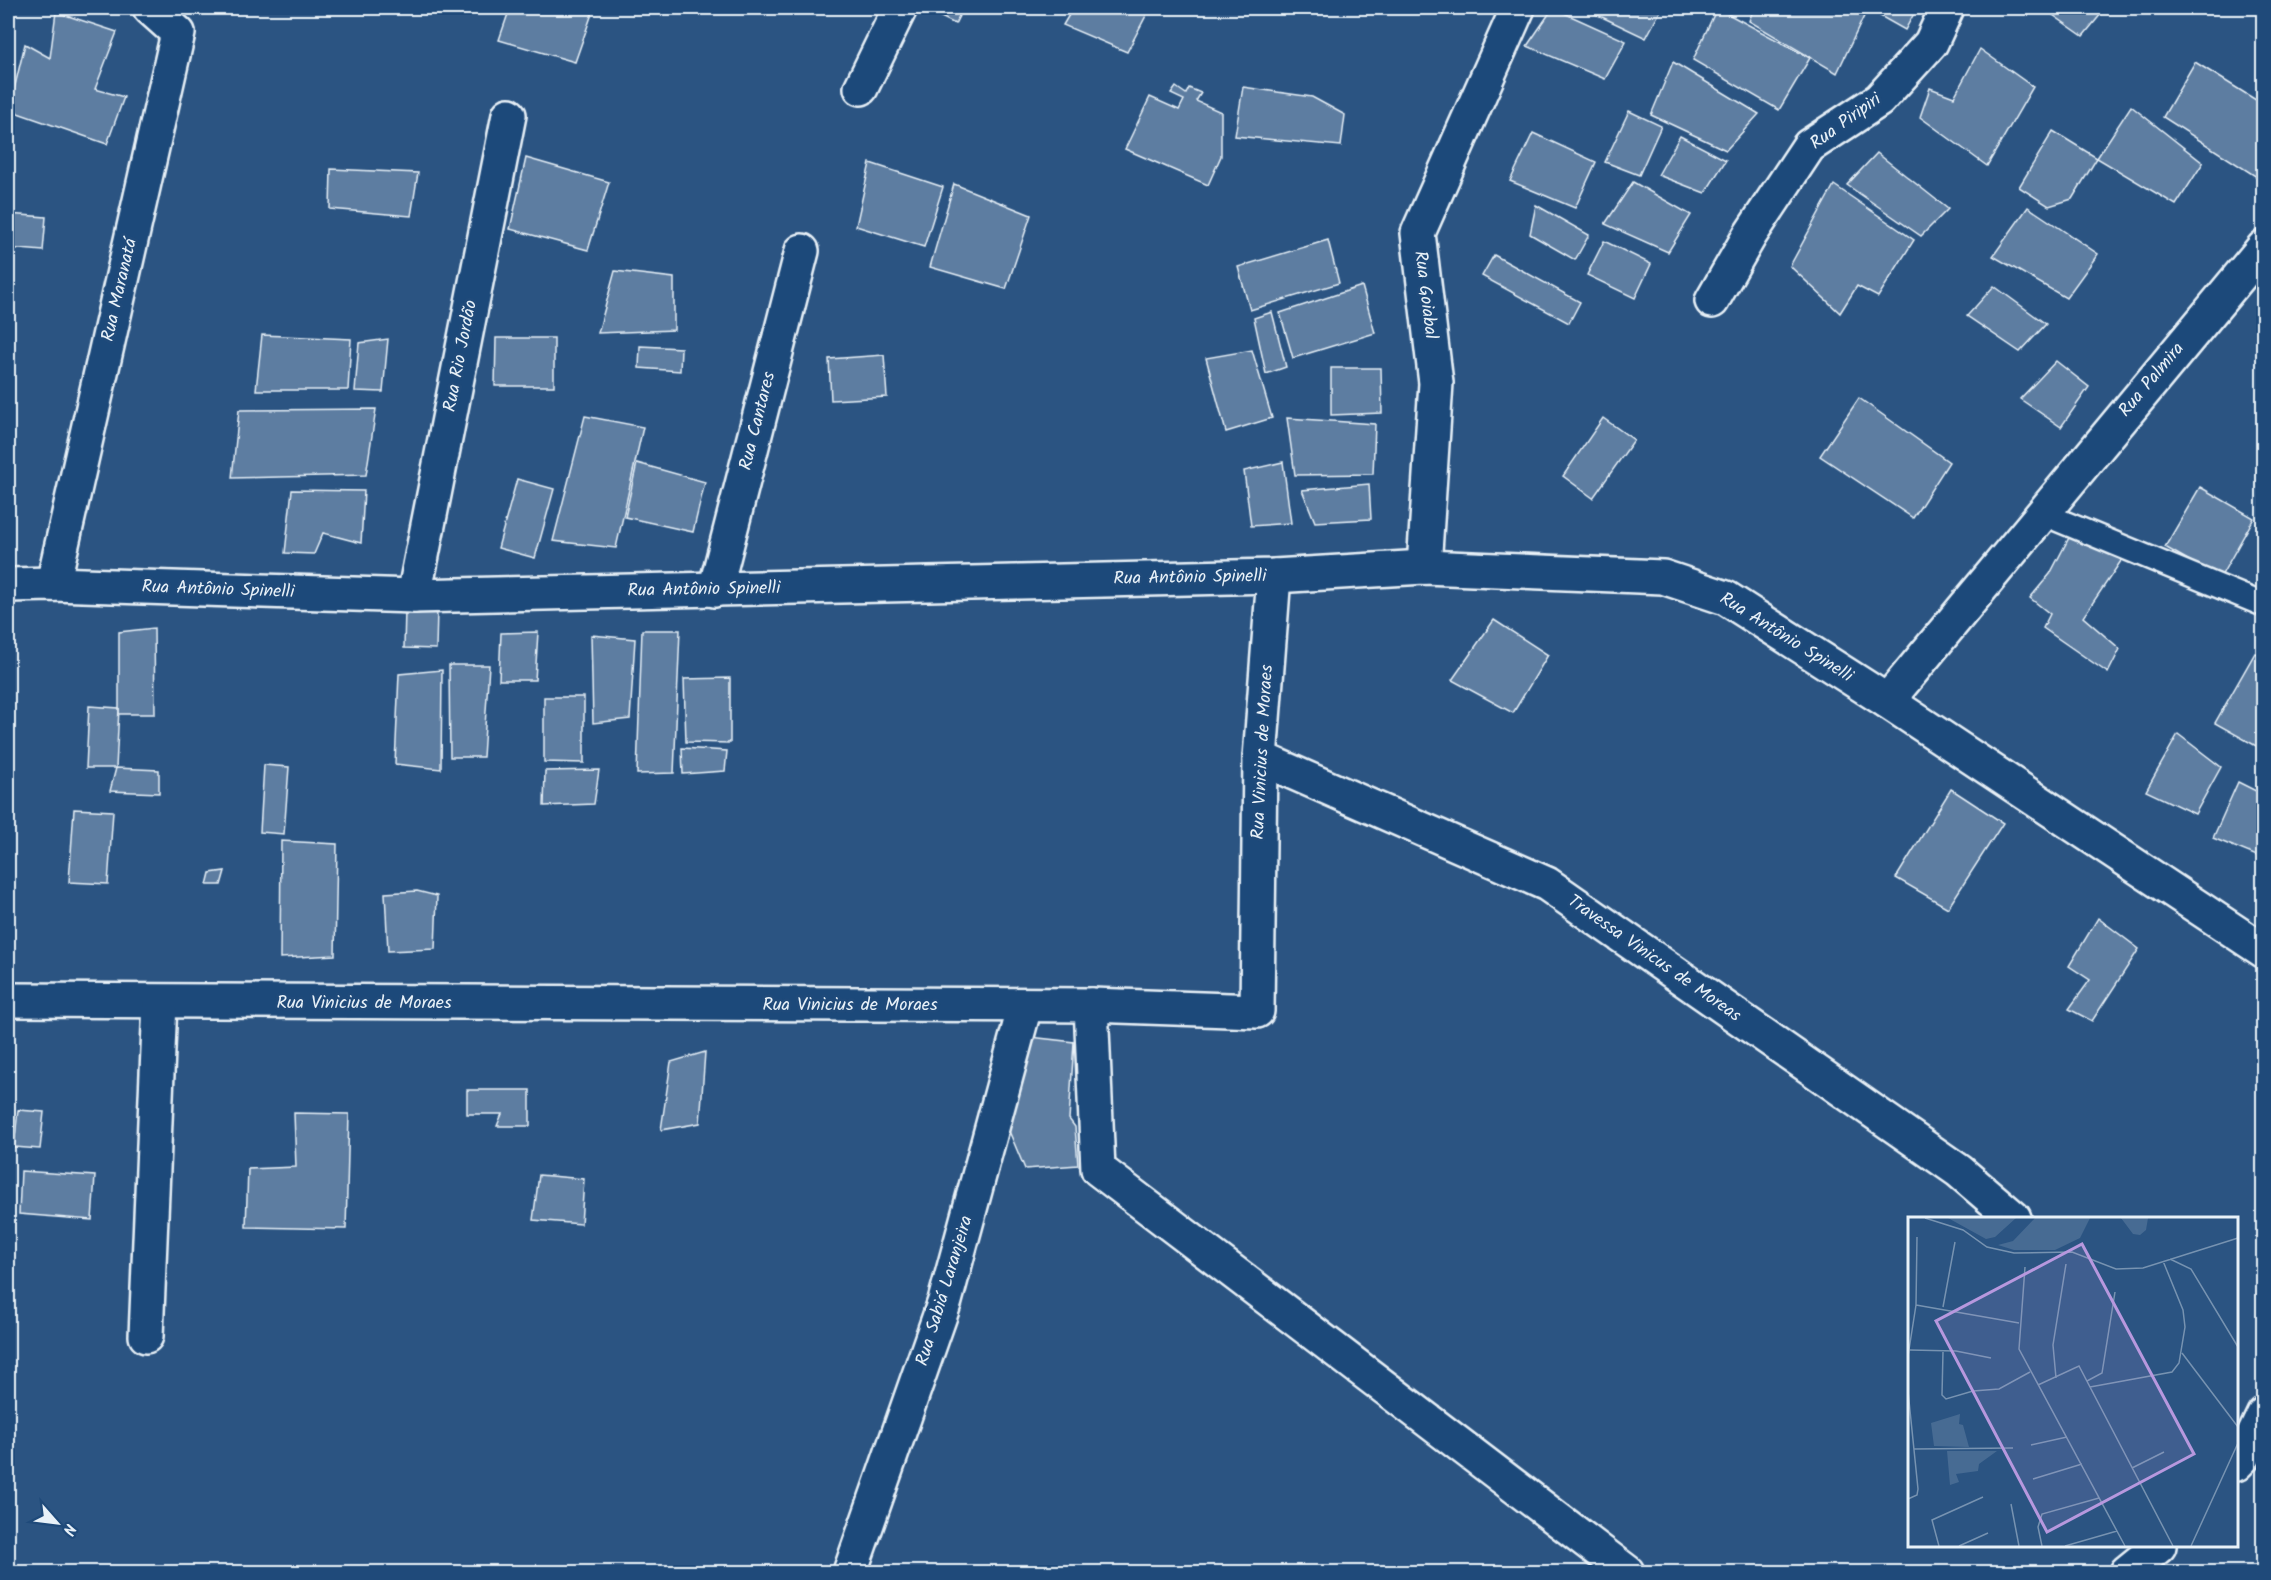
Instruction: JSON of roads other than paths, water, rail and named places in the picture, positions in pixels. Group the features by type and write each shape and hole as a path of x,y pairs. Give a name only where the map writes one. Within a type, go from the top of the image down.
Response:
{"street":[{"name":"Rua Maranatá","path":"53,584 178,33 150,8"},
{"path":"861,88 900,8"},
{"name":"Rua Goiabal","path":"1424,567 1436,383 1418,233 1518,8"},
{"name":"Rua Piripiri","path":"1712,301 1750,235 1809,146 1879,100 1930,43 1947,8"},
{"name":"Rua Rio Jordão","path":"414,596 509,115"},
{"name":"Rua Palmira","path":"1887,701 2264,247"},
{"name":"Rua Cantares","path":"715,590 801,252"},
{"name":"Rua Antônio Spinelli","path":"8,585 53,584 414,596 1274,576 1424,567 1663,577 1726,598 1887,701 2264,951"},
{"name":"Rua Vinicius de Moraes","path":"8,1000 1092,1005 1257,1011 1260,758 1274,576"},
{"name":"Travessa Vinicus de Moreas","path":"1260,758 1547,884 1959,1171 2013,1217"},
{"path":"146,1336 160,1002"},
{"path":"1092,1005 1098,1169 1627,1572"},
{"name":"Rua Sabiá Laranjeira","path":"850,1572 945,1301 1025,1006"},
{"path":"2238,1462 2244,1455 2264,1414"},
{"path":"2127,1572 2158,1547"}],"lane":[{"path":"2041,513 2264,605"}]}
